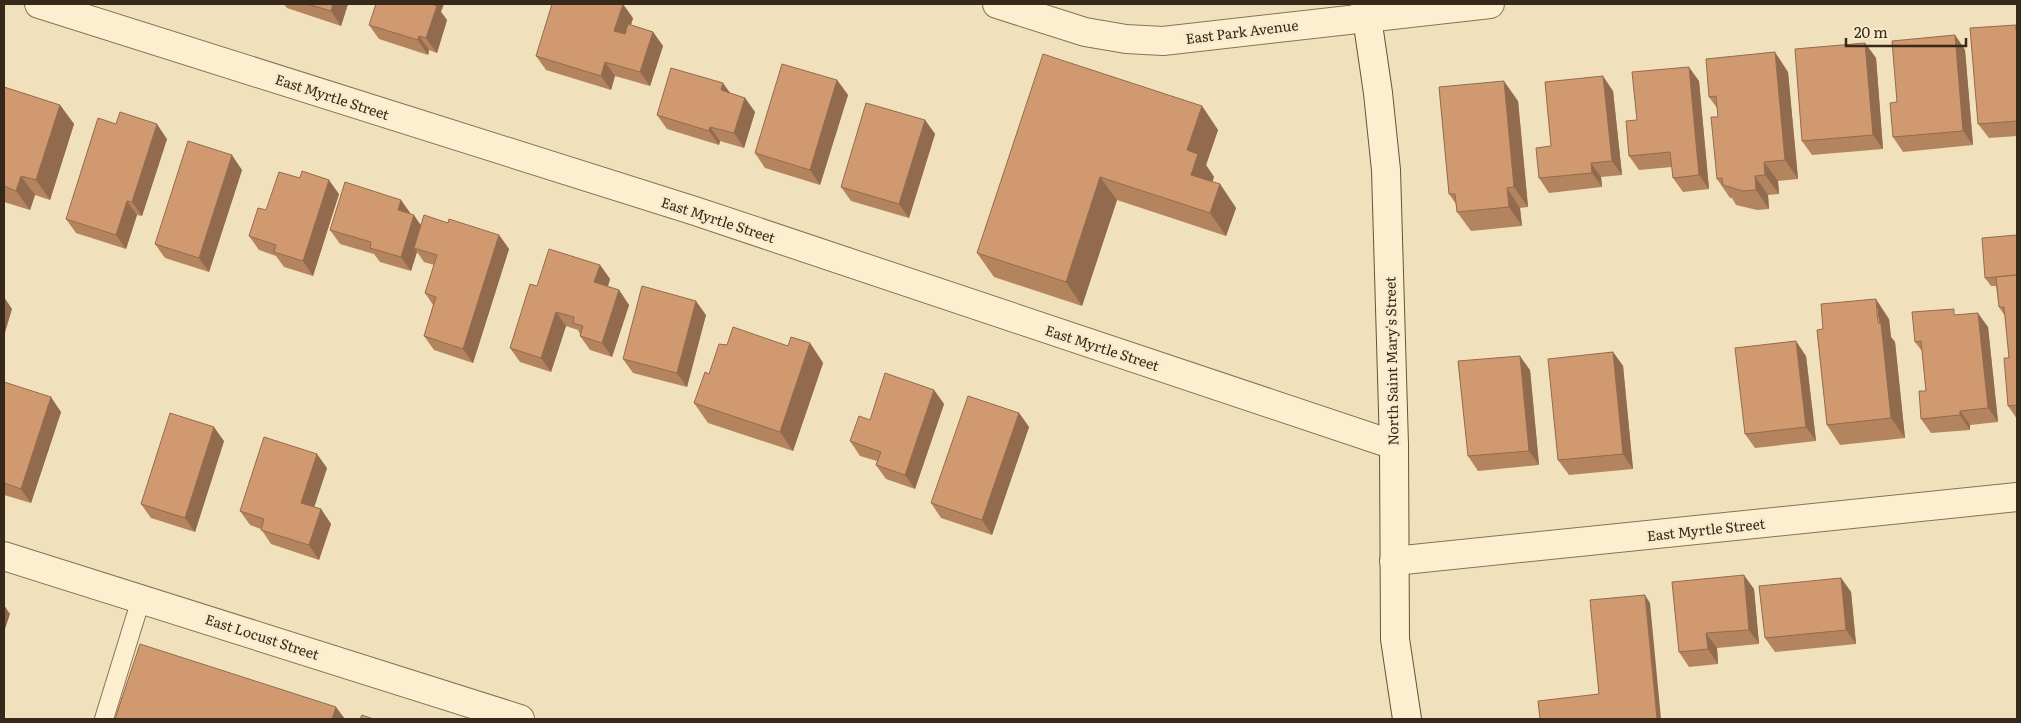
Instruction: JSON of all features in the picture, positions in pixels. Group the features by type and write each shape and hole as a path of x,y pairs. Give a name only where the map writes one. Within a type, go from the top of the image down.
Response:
{"street":[{"name":"East Myrtle Street","path":"39,4 695,211 1394,445"},
{"name":"East Park Avenue","path":"997,4 1085,32 1126,39 1163,41 1366,10 1490,4"},
{"name":"North Saint Mary's Street","path":"1366,10 1386,170 1394,445 1395,639 1407,719"},
{"name":"East Myrtle Street","path":"1394,562 2017,497"},
{"name":"East Locust Street","path":"4,556 520,719"}],"lane":[{"path":"104,719 141,599"}],"building":[{"path":"307,4 333,4 331,11"},
{"path":"376,4 432,4 437,6 426,38 419,36 418,40 369,25"},
{"path":"552,4 623,4 614,31 625,34 628,24 653,32 640,72 605,62 601,76 536,56"},
{"path":"2016,25 2017,121 1978,124 1970,28"},
{"path":"1955,35 1963,131 1893,137 1890,103 1897,102 1892,41"},
{"path":"1865,43 1873,135 1802,141 1795,49"},
{"path":"1775,52 1785,160 1764,162 1765,175 1755,176 1756,190 1743,191 1723,185 1722,178 1717,179 1711,117 1718,117 1716,96 1709,97 1706,59"},
{"path":"1043,54 1202,106 1187,150 1198,154 1191,175 1220,184 1210,213 1100,177 1066,282 977,253"},
{"path":"782,64 837,80 810,170 755,153"},
{"path":"1689,67 1699,175 1673,178 1670,152 1629,156 1626,121 1637,120 1632,72"},
{"path":"671,68 723,83 721,90 745,98 734,133 710,127 709,131 657,115"},
{"path":"1603,76 1612,161 1591,163 1592,173 1539,178 1536,148 1551,146 1545,82"},
{"path":"1504,81 1514,187 1507,188 1509,207 1457,212 1455,194 1449,194 1439,87"},
{"path":"4,87 60,105 36,180 21,176 16,191 4,186"},
{"path":"866,103 925,120 899,204 841,187"},
{"path":"120,112 157,124 132,202 127,201 116,235 66,219 98,118 116,124"},
{"path":"188,141 232,155 199,258 155,244"},
{"path":"302,171 329,180 303,261 274,252 276,245 249,236 258,208 266,210 279,172 300,178"},
{"path":"345,182 401,200 398,210 414,215 401,257 370,248 371,242 330,230"},
{"path":"424,215 448,223 449,219 499,235 463,349 424,336 436,297 425,293 437,255 414,248"},
{"path":"2017,235 2017,275 1985,278 1982,238"},
{"path":"549,249 600,265 594,282 619,290 602,343 580,336 583,326 573,323 574,317 556,312 541,358 510,348 530,284 537,286"},
{"path":"2017,275 2017,405 2008,406 2004,358 2009,358 2004,307 1999,307 1996,277"},
{"path":"642,286 696,301 677,373 623,359"},
{"path":"1876,299 1878,323 1881,323 1891,418 1827,425 1817,330 1823,329 1821,304"},
{"path":"1954,309 1954,315 1978,313 1988,408 1960,411 1960,415 1921,419 1919,391 1926,391 1921,341 1915,342 1912,312"},
{"path":"733,327 788,346 791,337 810,343 780,432 694,403 705,372 709,374 719,344 727,345"},
{"path":"1796,341 1806,427 1745,434 1735,348"},
{"path":"1613,352 1623,454 1558,460 1548,359"},
{"path":"1520,356 1529,451 1468,456 1458,361"},
{"path":"885,373 934,390 905,475 876,465 881,452 850,441 859,416 870,420"},
{"path":"4,382 51,397 21,489 4,483"},
{"path":"968,396 1019,413 982,520 931,503"},
{"path":"170,413 214,427 185,518 141,504"},
{"path":"264,437 317,454 301,503 321,509 309,545 261,530 264,519 240,511"},
{"path":"1744,575 1749,630 1706,633 1708,649 1679,652 1672,582"},
{"path":"1841,578 1846,630 1765,638 1759,586"},
{"path":"1645,595 1657,719 1540,719 1538,701 1599,694 1590,600"},
{"path":"140,644 336,707 332,719 115,719"},
{"path":"362,715 373,719 360,719"}]}
